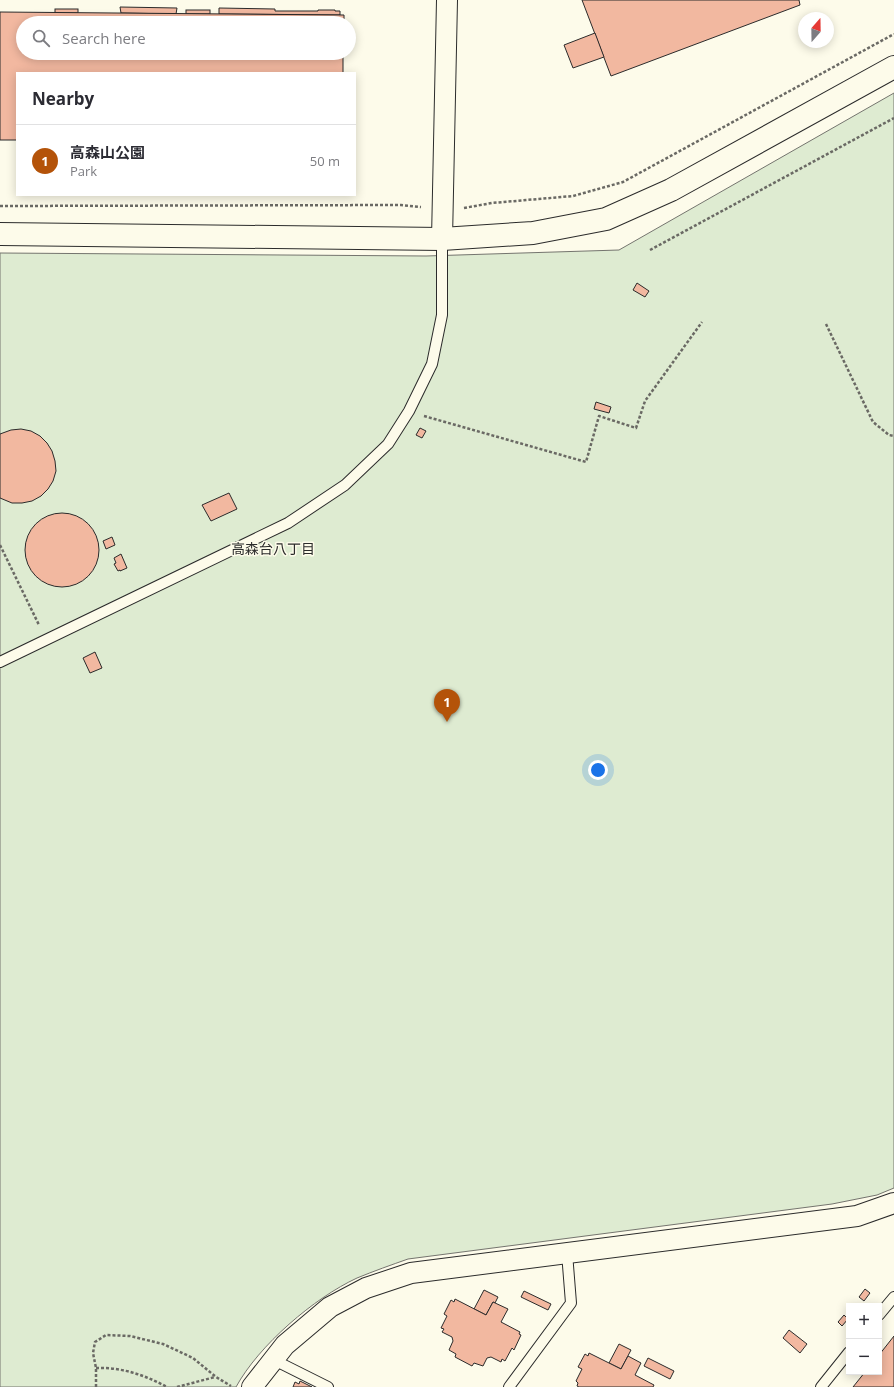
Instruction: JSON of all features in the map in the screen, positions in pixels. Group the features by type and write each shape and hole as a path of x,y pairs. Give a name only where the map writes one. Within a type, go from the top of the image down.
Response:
{"street":[{"path":"442,239 447,0"},
{"path":"0,234 442,239 533,233 606,219 670,190 894,67"},
{"path":"252,1387 285,1345 330,1307 366,1288 411,1273 858,1216 894,1203"}],"lane":[{"path":"0,662 288,523 345,485 388,444 409,411 432,364 441,322 442,239"},
{"path":"509,1387 571,1303 566,1253"},
{"path":"882,1311 894,1297"},
{"path":"821,1387 846,1356"},
{"path":"274,1360 328,1387"}],"path":[{"path":"650,250 894,118"},
{"path":"409,411 586,462 599,416 636,428 645,400 702,322"},
{"path":"826,324 873,422 894,436"},
{"path":"0,545 47,640"},
{"path":"96,1387 96,1368 93,1353 95,1342 106,1335 130,1336 163,1344 193,1358 216,1377 233,1387"},
{"path":"96,1368 110,1368 135,1373 167,1387"},
{"path":"177,1387 216,1377"}],"green space":[{"path":"894,93 894,1188 877,1195 832,1204 408,1259 357,1278 340,1287 306,1310 273,1339 246,1371 236,1387 0,1387 0,253 426,256 619,250"}],"building":[{"path":"582,0 799,0 800,5 611,76"},
{"path":"120,7 177,8 176,14 121,13"},
{"path":"219,8 275,9 275,11 335,10 340,11 340,15 219,14"},
{"path":"55,9 78,9 78,13 55,13"},
{"path":"186,10 210,10 210,14 186,14"},
{"path":"0,12 344,15 16,16 16,60 343,60 343,72 16,72 16,140 0,140"},
{"path":"595,33 604,57 573,68 564,45"},
{"path":"637,283 649,291 645,297 633,290"},
{"path":"596,402 611,407 609,413 594,409"},
{"path":"420,428 426,431 422,438 416,435"},
{"path":"21,429 31,431 40,436 47,443 52,451 56,471 53,481 41,496 32,501 12,503 0,498 0,434 11,430"},
{"path":"229,493 237,509 211,521 202,505"},
{"path":"62,513 76,516 88,524 96,536 99,550 96,564 88,576 76,584 62,587 48,584 36,576 28,564 25,550 28,536 36,524 48,516"},
{"path":"112,537 115,545 106,549 103,541"},
{"path":"121,554 127,568 118,571 114,564 116,563 114,558"},
{"path":"95,652 102,668 90,673 83,658"},
{"path":"865,1289 870,1293 864,1301 859,1297"},
{"path":"484,1290 498,1297 495,1303 493,1302 486,1315 474,1309"},
{"path":"524,1291 551,1304 548,1310 521,1297"},
{"path":"455,1299 486,1315 493,1302 508,1309 501,1322 520,1332 519,1334 521,1335 514,1350 512,1348 505,1361 502,1359 501,1362 491,1357 487,1358 483,1366 474,1363 472,1366 455,1357 456,1354 449,1350 453,1341 452,1337 442,1332 444,1329 441,1328 447,1316 444,1314 451,1300 454,1302"},
{"path":"844,1315 846,1317 846,1321 842,1326 838,1322"},
{"path":"789,1330 807,1344 800,1353 783,1338"},
{"path":"894,1336 894,1387 853,1387 863,1375 882,1375 882,1351"},
{"path":"619,1344 631,1350 621,1369 609,1363"},
{"path":"589,1353 621,1369 628,1356 641,1363 635,1375 654,1385 653,1387 577,1386 578,1383 576,1381 582,1369 578,1367 585,1354 588,1356"},
{"path":"648,1358 674,1371 670,1379 644,1366"},
{"path":"300,1381 312,1387 293,1387 295,1382 299,1384"}],"place":[{"name":"高森山公園","path":"447,722"}],"district":[{"name":"高森台八丁目","path":"273,548"}]}
